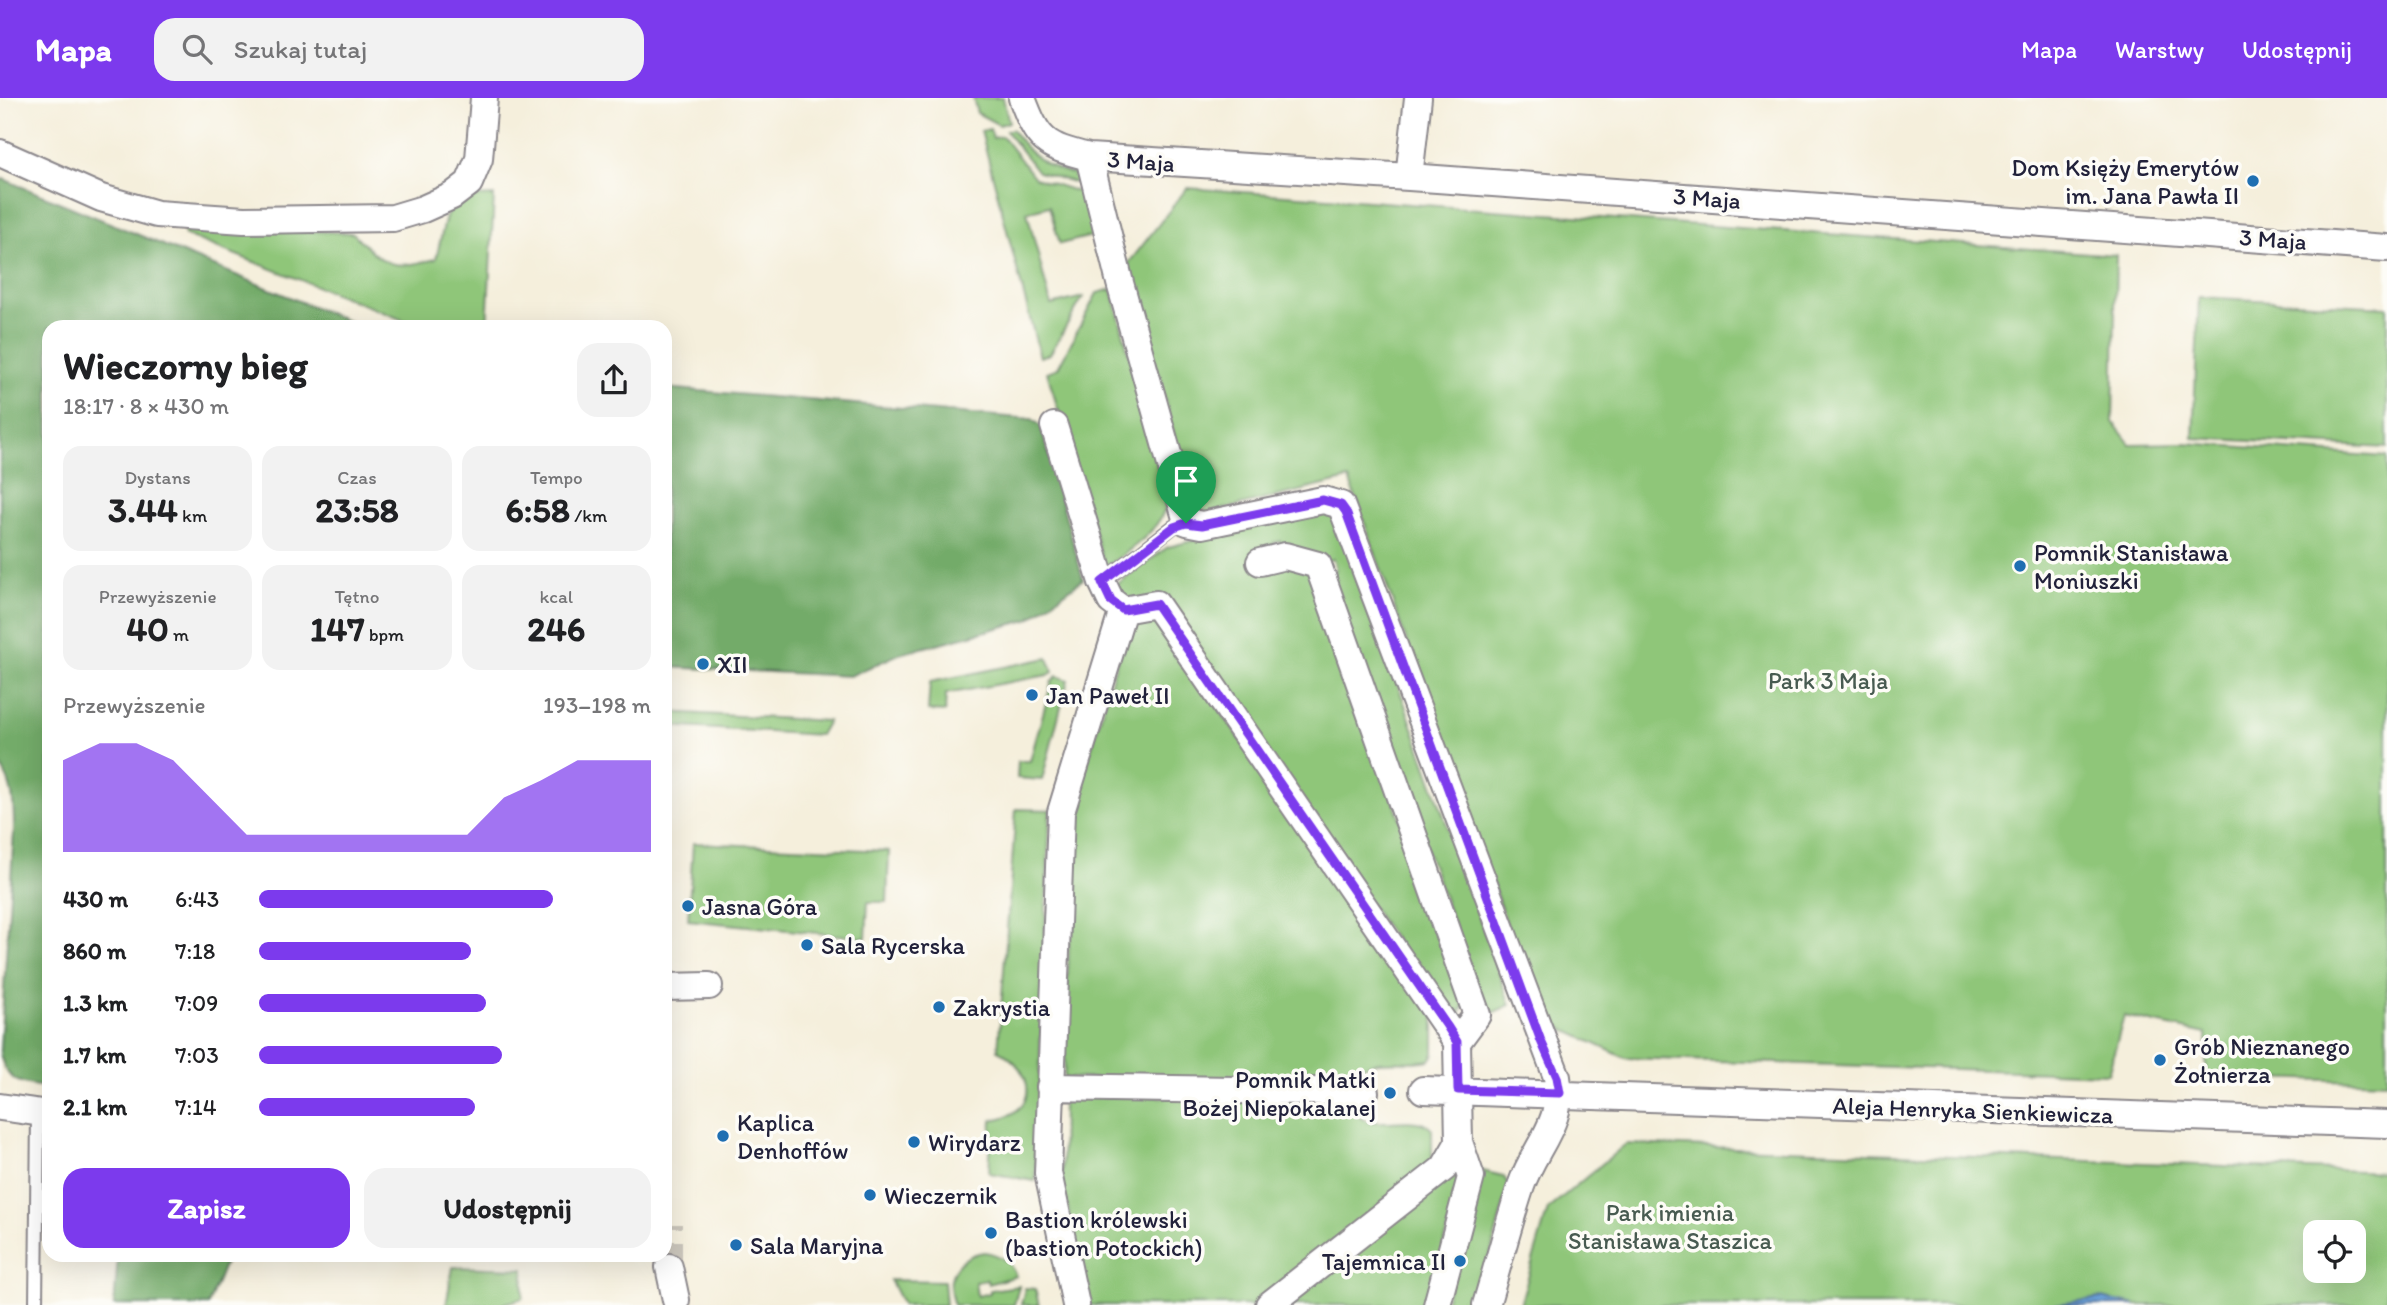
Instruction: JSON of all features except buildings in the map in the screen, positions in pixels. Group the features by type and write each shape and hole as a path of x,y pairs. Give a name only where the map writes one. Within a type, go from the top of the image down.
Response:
{"street":[{"path":"0,153 101,198 157,214 244,220 393,218 452,196 469,183 476,167 484,98"},
{"name":"3 Maja","path":"1022,98 1034,131 1059,150 1089,157 1409,177 2387,248"},
{"path":"1409,177 1418,98"},
{"path":"1089,157 1120,283 1186,523 1202,525 1323,500 1341,505 1557,1077 1560,1093 1555,1122 1522,1183 1486,1305"},
{"path":"1054,426 1097,586 1123,610 1156,604 1457,1042 1459,1142 1472,1177 1437,1305"},
{"path":"1260,562 1285,555 1318,565 1477,1015 1457,1042"},
{"path":"1076,1305 1048,1173 1061,811 1123,610"},
{"path":"672,987 709,986"},
{"path":"1050,1087 1365,1092"},
{"name":"Aleja Henryka Sienkiewicza","path":"1423,1090 2387,1124"},
{"path":"0,1107 42,1113"},
{"path":"1269,1305 1444,1168 1459,1142"},
{"path":"669,1267 676,1300"}],"lane":[{"path":"1097,586 1174,527 1186,523"},
{"path":"36,1305 42,1161"}],"green space":[{"path":"973,98 1003,98 1009,122 999,125 977,113"},
{"path":"990,129 993,138 1002,136 1035,178 1085,194 1096,235 1060,244 1049,206 1027,212 1051,305 1083,297 1050,354 1040,357 981,131"},
{"path":"1012,129 1033,154 1059,170 1081,176 1083,185 1038,172 1006,131"},
{"path":"3,179 345,320 42,320 42,1086 22,1083 10,1075 5,1069 0,1051 14,830 11,788 0,766 0,181"},
{"name":"Park 3 Maja","path":"1187,188 2116,255 2113,422 2130,444 2185,443 2387,457 2387,1082 2206,1076 2206,1034 2124,1016 2108,1074 1625,1058 1540,1018 1349,479 1208,513 1193,505 1128,264"},
{"path":"494,196 487,320 403,320 185,235 182,225 353,233 373,253 398,265 436,259 446,216 467,197"},
{"path":"1112,289 1167,502 1158,523 1150,532 1105,568 1047,372 1058,368 1097,293"},
{"path":"2199,297 2387,307 2387,448 2193,438"},
{"path":"672,389 1032,419 1041,426 1083,579 1028,620 899,654 850,676 672,667"},
{"path":"1308,511 1332,515 1341,522 1510,1005 1486,1016 1328,573 1336,570 1333,559 1327,561 1283,545 1280,541 1273,543 1275,550 1313,571 1465,1004 1460,1013 1447,1015 1168,613 1125,597 1116,585 1168,547"},
{"path":"1154,616 1434,1016 1434,1054 1430,1060 1373,1063 1354,1073 1346,1084 1064,1078 1074,809 1128,622"},
{"path":"1048,658 1053,672 1048,675 946,694 945,712 928,711 930,682"},
{"path":"1057,676 1068,680 1042,780 1017,778 1018,761 1030,761 1052,681"},
{"path":"672,712 828,721 820,735 672,726"},
{"path":"1016,809 1050,810 1035,1181 989,1173 992,1120 1008,1116 1019,1109 1027,1090 1020,1069 998,1050"},
{"path":"693,843 889,851 887,902 868,902 866,938 688,920"},
{"path":"1063,1096 1347,1099 1353,1111 1372,1122 1407,1121 1429,1126 1432,1130 1432,1162 1256,1305 1087,1305 1062,1178"},
{"name":"Park imienia Stanisława Staszica","path":"1626,1144 2387,1172 2387,1305 1520,1305 1548,1209"},
{"path":"1482,1171 1503,1176 1509,1185 1477,1305 1444,1305"},
{"path":"1453,1172 1461,1174 1430,1305 1286,1305"},
{"path":"984,1252 1004,1259 1016,1276 988,1284 987,1280 975,1282 977,1296 990,1293 990,1290 1019,1286 1014,1305 954,1305 950,1286 954,1270 966,1259"},
{"path":"117,1262 225,1262 208,1305 114,1305"},
{"path":"453,1267 524,1269 523,1298 500,1305 446,1305"},
{"path":"890,1280 944,1281 946,1305 903,1305"},
{"path":"1025,1288 1035,1289 1039,1305 1021,1305"}],"water":[{"path":"2101,1298 2136,1305 2050,1305"}],"tunnel":[{"path":"669,1262 669,1267"}],"place":[{"name":"Dom Księży Emerytów im. Jana Pawła II","path":"2253,181"},
{"name":"Pomnik Stanisława Moniuszki","path":"2020,566"},
{"name":"XII","path":"703,664"},
{"name":"Jan Paweł II","path":"1032,695"},
{"name":"Jasna Góra","path":"688,906"},
{"name":"Sala Rycerska","path":"807,945"},
{"name":"Zakrystia","path":"939,1007"},
{"name":"Grób Nieznanego Żołnierza","path":"2160,1060"},
{"name":"Pomnik Matki Bożej Niepokalanej","path":"1390,1093"},
{"name":"Kaplica Denhoffów","path":"723,1136"},
{"name":"Wirydarz","path":"914,1142"},
{"name":"Wieczernik","path":"870,1195"},
{"name":"Bastion królewski (bastion Potockich)","path":"991,1233"},
{"name":"Sala Maryjna","path":"736,1245"},
{"name":"Tajemnica II","path":"1460,1261"}],"route":[{"path":"1323,500 1341,505 1346,512 1541,1041 1557,1077 1560,1093 1458,1090 1457,1042 1156,604 1123,610 1111,601 1102,582 1174,527 1186,523 1202,525 1323,500"}]}
